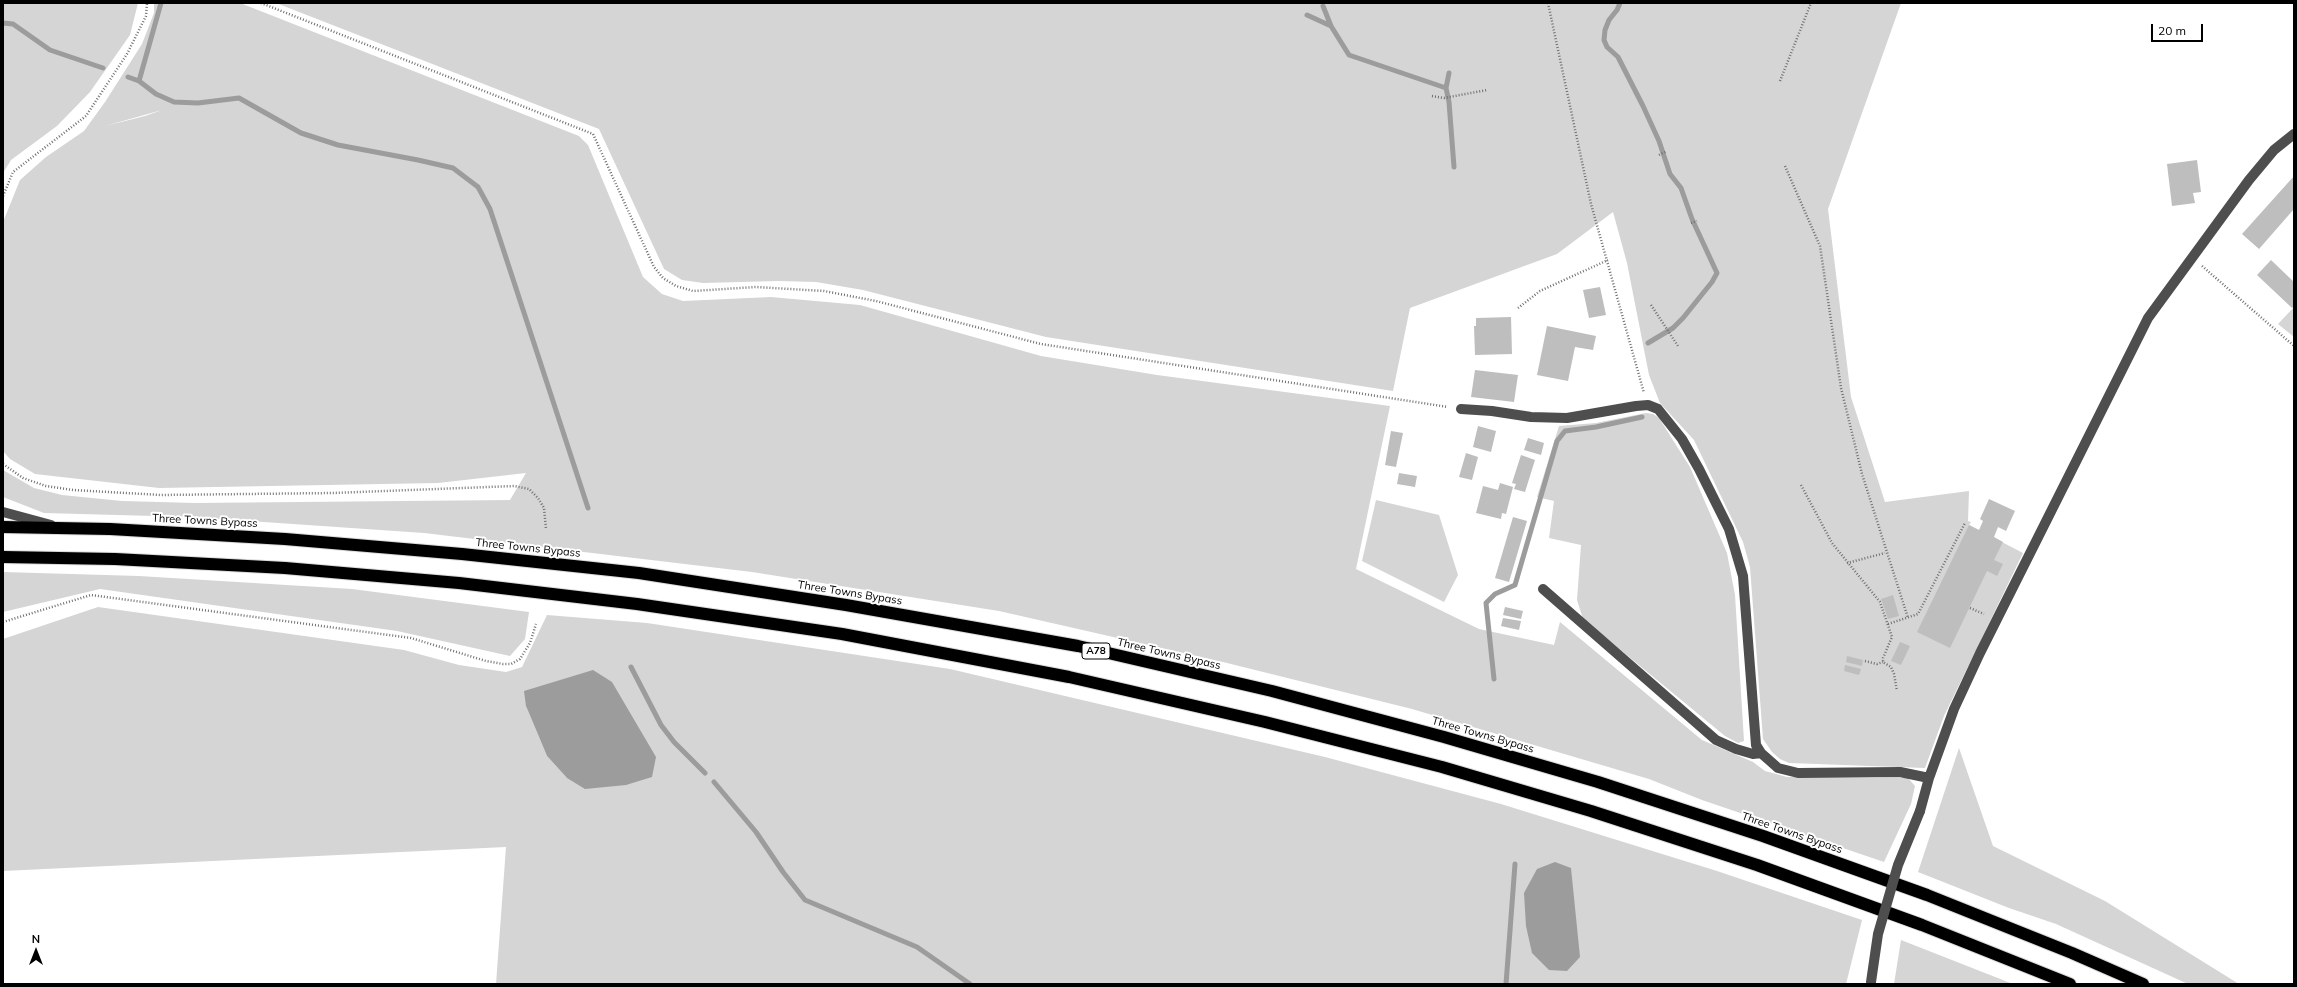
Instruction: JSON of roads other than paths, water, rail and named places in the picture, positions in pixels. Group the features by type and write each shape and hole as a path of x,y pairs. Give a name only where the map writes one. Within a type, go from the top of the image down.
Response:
{"highway":[{"name":"Three Towns Bypass","path":"3,527 61,528 292,540 462,554 623,572 846,605 1078,646 1272,691 1444,737 1598,782 1763,836 1927,895 2072,953 2143,984"},
{"path":"3,557 115,559 285,568 459,583 638,604 842,634 1069,677 1273,724 1442,767 1591,811 1780,873 1922,925 2070,984"}],"street":[{"path":"1871,983 1878,934 1898,865 1920,811 1929,778 1954,709 2081,448 2148,318 2191,257 2249,180 2274,150 2294,134"},
{"path":"1461,409 1492,411 1531,417 1567,418 1648,405 1658,408 1682,439 1729,530 1743,576 1756,745 1761,753 1778,768 1798,773 1900,772 1929,778"},
{"path":"3,512 61,528"},
{"path":"1543,589 1716,740 1736,750 1753,754 1761,753"}],"waterway":[{"path":"139,81 161,3"},
{"path":"1620,3 1617,10 1609,20 1605,30 1604,40 1607,47 1618,57 1643,106 1659,141 1670,174 1681,188 1692,219 1717,273 1712,282 1683,318 1673,328 1648,343"},
{"path":"1323,6 1331,26 1349,55 1446,88"},
{"path":"1307,15 1331,26"},
{"path":"3,23 13,24 50,50 103,68"},
{"path":"1449,73 1446,88 1449,102 1454,167"},
{"path":"128,77 139,81 156,94 174,102 198,103 239,98 301,133 338,145 453,168 478,187 490,209 588,508"},
{"path":"1494,679 1486,603 1495,594 1515,585 1557,441 1565,431 1596,427 1642,417"},
{"path":"631,667 661,725 674,742 705,773"},
{"path":"714,782 756,832 783,872 805,900 917,947 970,984"},
{"path":"1506,984 1515,864"}]}
